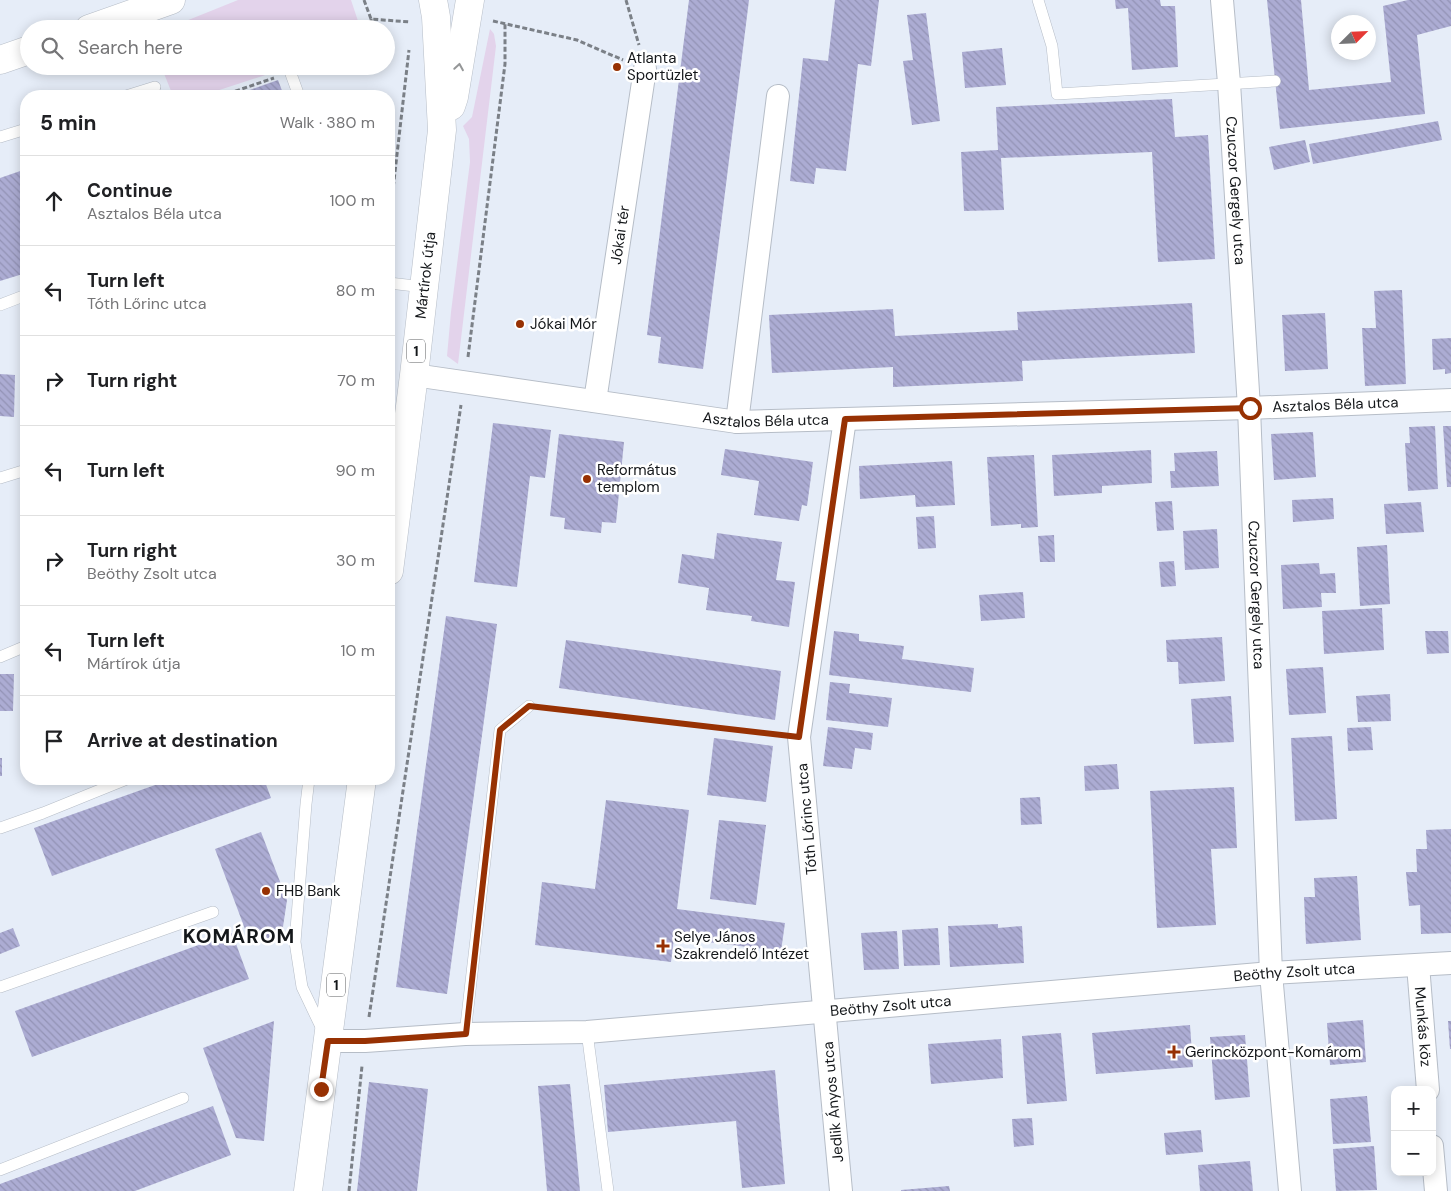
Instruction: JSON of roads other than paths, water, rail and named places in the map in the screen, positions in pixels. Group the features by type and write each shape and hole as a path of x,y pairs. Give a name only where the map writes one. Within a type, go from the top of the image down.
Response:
{"main road":[{"path":"114,20 171,0"},
{"name":"Mártírok útja","path":"395,524 442,130 436,18 433,0"},
{"name":"Mártírok útja","path":"442,130 454,98 470,0"},
{"path":"0,60 20,53"},
{"name":"1","path":"308,1191 361,785"}],"street":[{"name":"Czuczor Gergely utca","path":"1222,0 1250,408 1270,973 1290,1191"},
{"name":"Jókai tér","path":"595,401 645,69"},
{"path":"737,422 778,96"},
{"name":"Asztalos Béla utca","path":"414,375 737,422 1250,408 1451,400"},
{"name":"Tóth Lőrinc utca","path":"825,1012 799,737 845,419"},
{"name":"Beöthy Zsolt utca","path":"328,1041 365,1041 466,1034 587,1032 1270,973 1451,963"},
{"name":"Munkás köz","path":"1418,965 1428,1086"},
{"name":"Jedlik Ányos utca","path":"825,1012 841,1191"},
{"path":"1435,1176 1436,1191"}],"lane":[{"path":"1038,0 1052,46 1057,94 1275,81"},
{"path":"291,75 297,90"},
{"path":"143,90 155,86"},
{"path":"0,137 20,131"},
{"path":"395,284 424,287"},
{"path":"0,304 20,297"},
{"path":"0,478 20,472"},
{"path":"0,656 20,648"},
{"path":"466,1034 500,730 529,706"},
{"path":"0,828 112,785"},
{"path":"308,785 295,942 302,987 328,1041"},
{"path":"0,988 213,912"},
{"path":"587,1032 608,1191"},
{"path":"0,1170 184,1098"}],"place":[{"name":"Atlanta Sportüzlet","path":"617,67"},
{"name":"Jókai Mór","path":"520,324"},
{"name":"Református templom","path":"587,479"},
{"name":"FHB Bank","path":"266,891"},
{"name":"Selye János Szakrendelő Intézet","path":"663,946"},
{"name":"Gerincközpont-Komárom","path":"1174,1052"}],"district":[{"name":"KOMÁROM","path":"239,936"}]}
